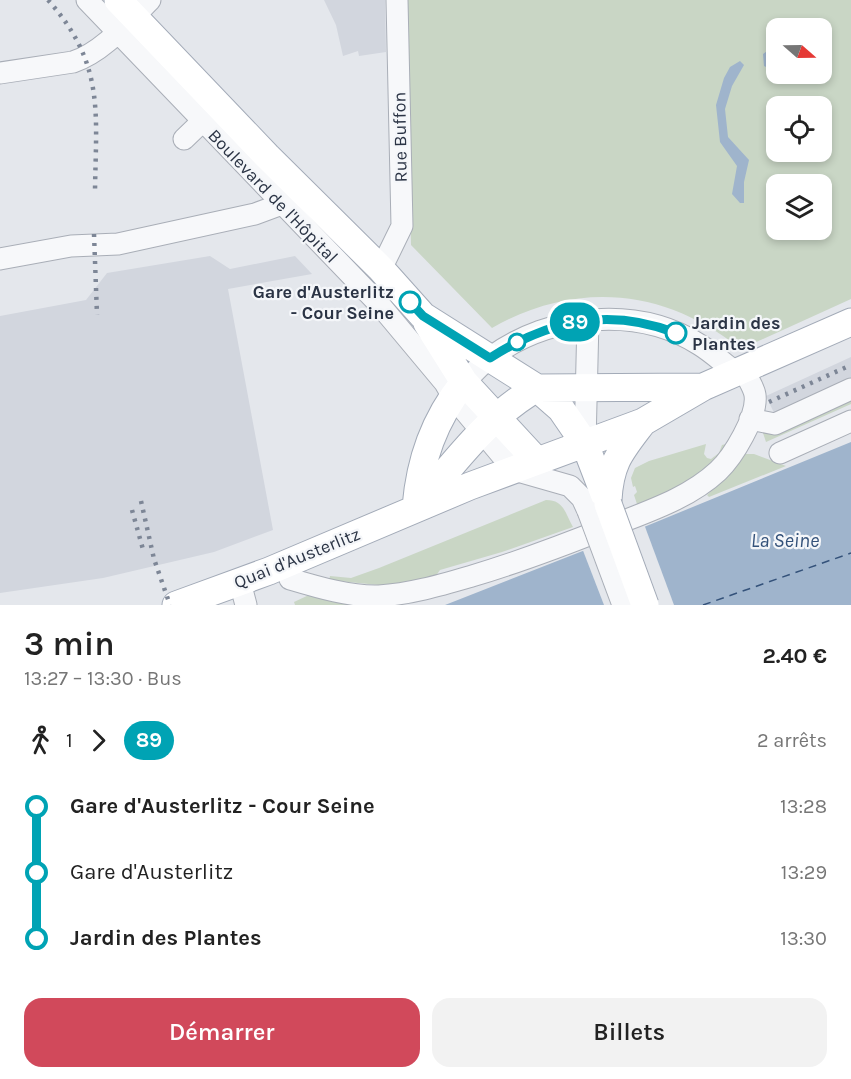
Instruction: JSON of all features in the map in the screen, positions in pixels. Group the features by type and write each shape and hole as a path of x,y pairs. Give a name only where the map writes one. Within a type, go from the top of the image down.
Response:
{"main road":[{"name":"Boulevard de l'Hôpital","path":"130,12 210,113 290,195 381,268 423,316 537,388 561,409 585,444 598,508 645,605"},
{"path":"423,316 458,390 526,465"},
{"path":"598,508 614,462 643,422 703,387 851,322"},
{"path":"416,507 489,425 514,402 537,388 703,387"},
{"path":"416,507 418,484 426,449 442,413 458,390"},
{"name":"Quai d'Austerlitz","path":"176,605 243,593 278,568 416,507 643,422"}],"street":[{"name":"Boulevard de l'Hôpital","path":"87,0 130,12"},
{"name":"Rue Buffon","path":"381,268 402,226 397,0"},
{"path":"0,73 74,63 84,58 130,12"},
{"path":"184,139 210,113"},
{"name":"Boulevard de l'Hôpital","path":"290,195 444,383 458,390"},
{"path":"263,222 290,195"},
{"path":"0,259 71,246 118,244 255,214 290,195"},
{"path":"290,579 322,588 376,596 437,586 528,559 663,505 698,486 718,471 740,440 750,419 755,396 740,372 699,345 669,331 632,321 588,320 570,322 536,332 490,358 458,390"},
{"path":"585,444 588,320"},
{"path":"750,419 775,424 851,389"},
{"path":"780,453 851,421"},
{"path":"526,465 570,486 582,498 598,508 623,605"},
{"path":"413,605 422,602 437,586"}],"shaded area":[{"path":"324,0 385,0 386,52 359,56 358,51 343,56 336,25"},
{"path":"210,256 230,269 295,256 312,274 228,289 273,530 214,552 103,578 0,593 0,316 86,300 107,273"},
{"path":"851,357 851,379 775,415 766,396"}],"green space":[{"name":"Jardin des Plantes","path":"406,0 851,0 851,299 741,349 712,329 682,313 651,303 620,298 588,297 556,302 524,313 492,328 411,245"},
{"path":"851,397 851,404 766,442 763,433 774,432"},
{"path":"706,444 704,454 711,459 719,453 722,445 726,444 717,456 708,466 698,475 639,510 634,495 637,492 631,478 635,468 649,461"},
{"path":"744,454 754,454 786,466 709,497 707,495 725,478"},
{"path":"546,500 557,502 560,505 573,527 502,552 440,570 435,577 388,586 329,580 330,576 351,578 379,568"},
{"path":"311,594 342,603 378,605 295,605 294,602"}],"water":[{"path":"766,52 766,67 764,66 763,54"},
{"path":"740,61 744,65 732,86 725,109 728,137 749,160 744,182 744,203 740,203 732,194 737,166 720,142 716,105 724,78 730,67"},
{"name":"La Seine","path":"851,442 851,605 445,605 644,527"}],"pier":[{"path":"644,524 674,605 604,605 582,548"}],"ferry route":[{"path":"703,605 851,553"}],"railway":[{"path":"48,0 80,46 88,68 96,113 95,191"},
{"path":"94,234 97,315"},
{"path":"769,402 851,365"},
{"path":"141,501 154,559 170,605"},
{"path":"132,510 144,553"}],"bus line":[{"name":"89","path":"410,302 423,316 490,358 511,344 536,332 570,322 632,321 676,333"}],"place":[{"name":"Gare d'Austerlitz - Cour Seine","path":"410,302"},
{"name":"Jardin des Plantes","path":"676,333"}]}
